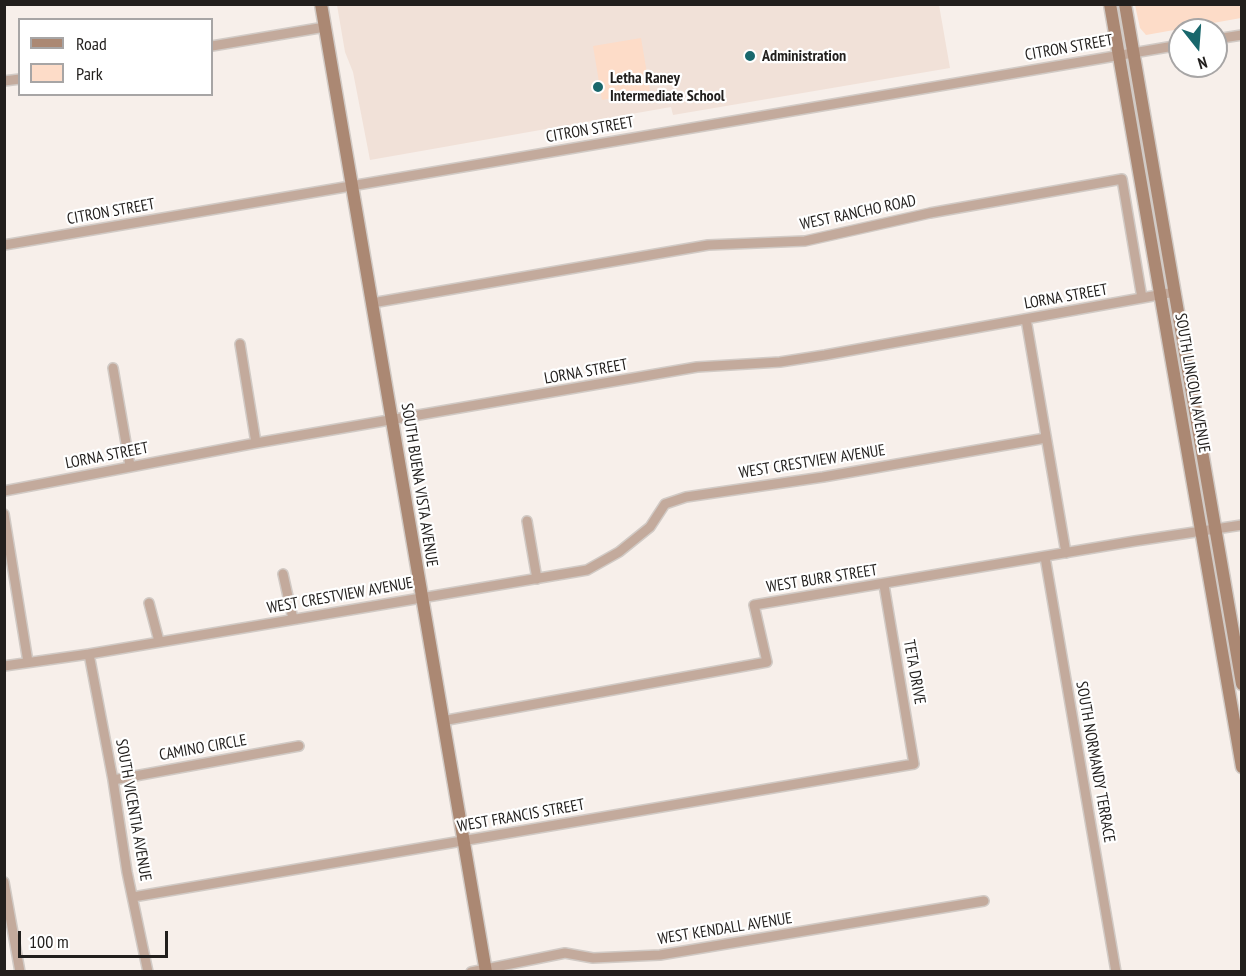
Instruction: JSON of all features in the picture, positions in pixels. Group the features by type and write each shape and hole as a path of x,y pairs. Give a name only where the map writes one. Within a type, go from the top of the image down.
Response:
{"main road":[{"name":"SOUTH BUENA VISTA AVENUE","path":"321,4 485,970"},
{"name":"SOUTH LINCOLN AVENUE","path":"1110,4 1242,767"},
{"name":"SOUTH LINCOLN AVENUE","path":"1125,4 1242,684"}],"street":[{"path":"213,46 325,27"},
{"name":"CITRON STREET","path":"4,245 1168,47"},
{"name":"WEST RANCHO ROAD","path":"372,303 708,245 805,241 930,213 1122,179 1143,298"},
{"name":"LORNA STREET","path":"4,491 256,443 697,368 825,356 1174,292"},
{"path":"1026,319 1066,554"},
{"path":"240,344 256,443"},
{"path":"113,368 130,466"},
{"name":"WEST CRESTVIEW AVENUE","path":"4,666 89,654 587,570 619,552 650,527 666,504 686,497 823,477 1046,438"},
{"path":"4,514 28,662"},
{"path":"527,521 537,579"},
{"name":"WEST BURR STREET","path":"442,721 767,662 754,605 1242,525"},
{"name":"SOUTH NORMANDY TERRACE","path":"1045,557 1116,972"},
{"path":"283,574 293,619"},
{"name":"TETA DRIVE","path":"884,585 914,764"},
{"path":"149,603 159,641"},
{"name":"SOUTH VICENTIA AVENUE","path":"89,654 148,972"},
{"name":"CAMINO CIRCLE","path":"113,780 299,746"},
{"name":"WEST FRANCIS STREET","path":"133,897 914,764"},
{"path":"4,882 20,972"},
{"name":"WEST KENDALL AVENUE","path":"471,972 566,953 593,958 660,955 984,901"}],"shaded area":[{"name":"Letha Raney Intermediate School","path":"337,5 939,5 950,68 673,115 671,107 370,160 353,72 345,52"}],"green space":[{"path":"1135,5 1241,5 1241,18 1228,20 1228,18 1168,18 1168,31 1146,35 1140,28"},
{"path":"641,38 650,91 602,100 593,46"}],"place":[{"name":"Administration","path":"750,56"},
{"name":"Letha Raney Intermediate School","path":"598,87"}]}
